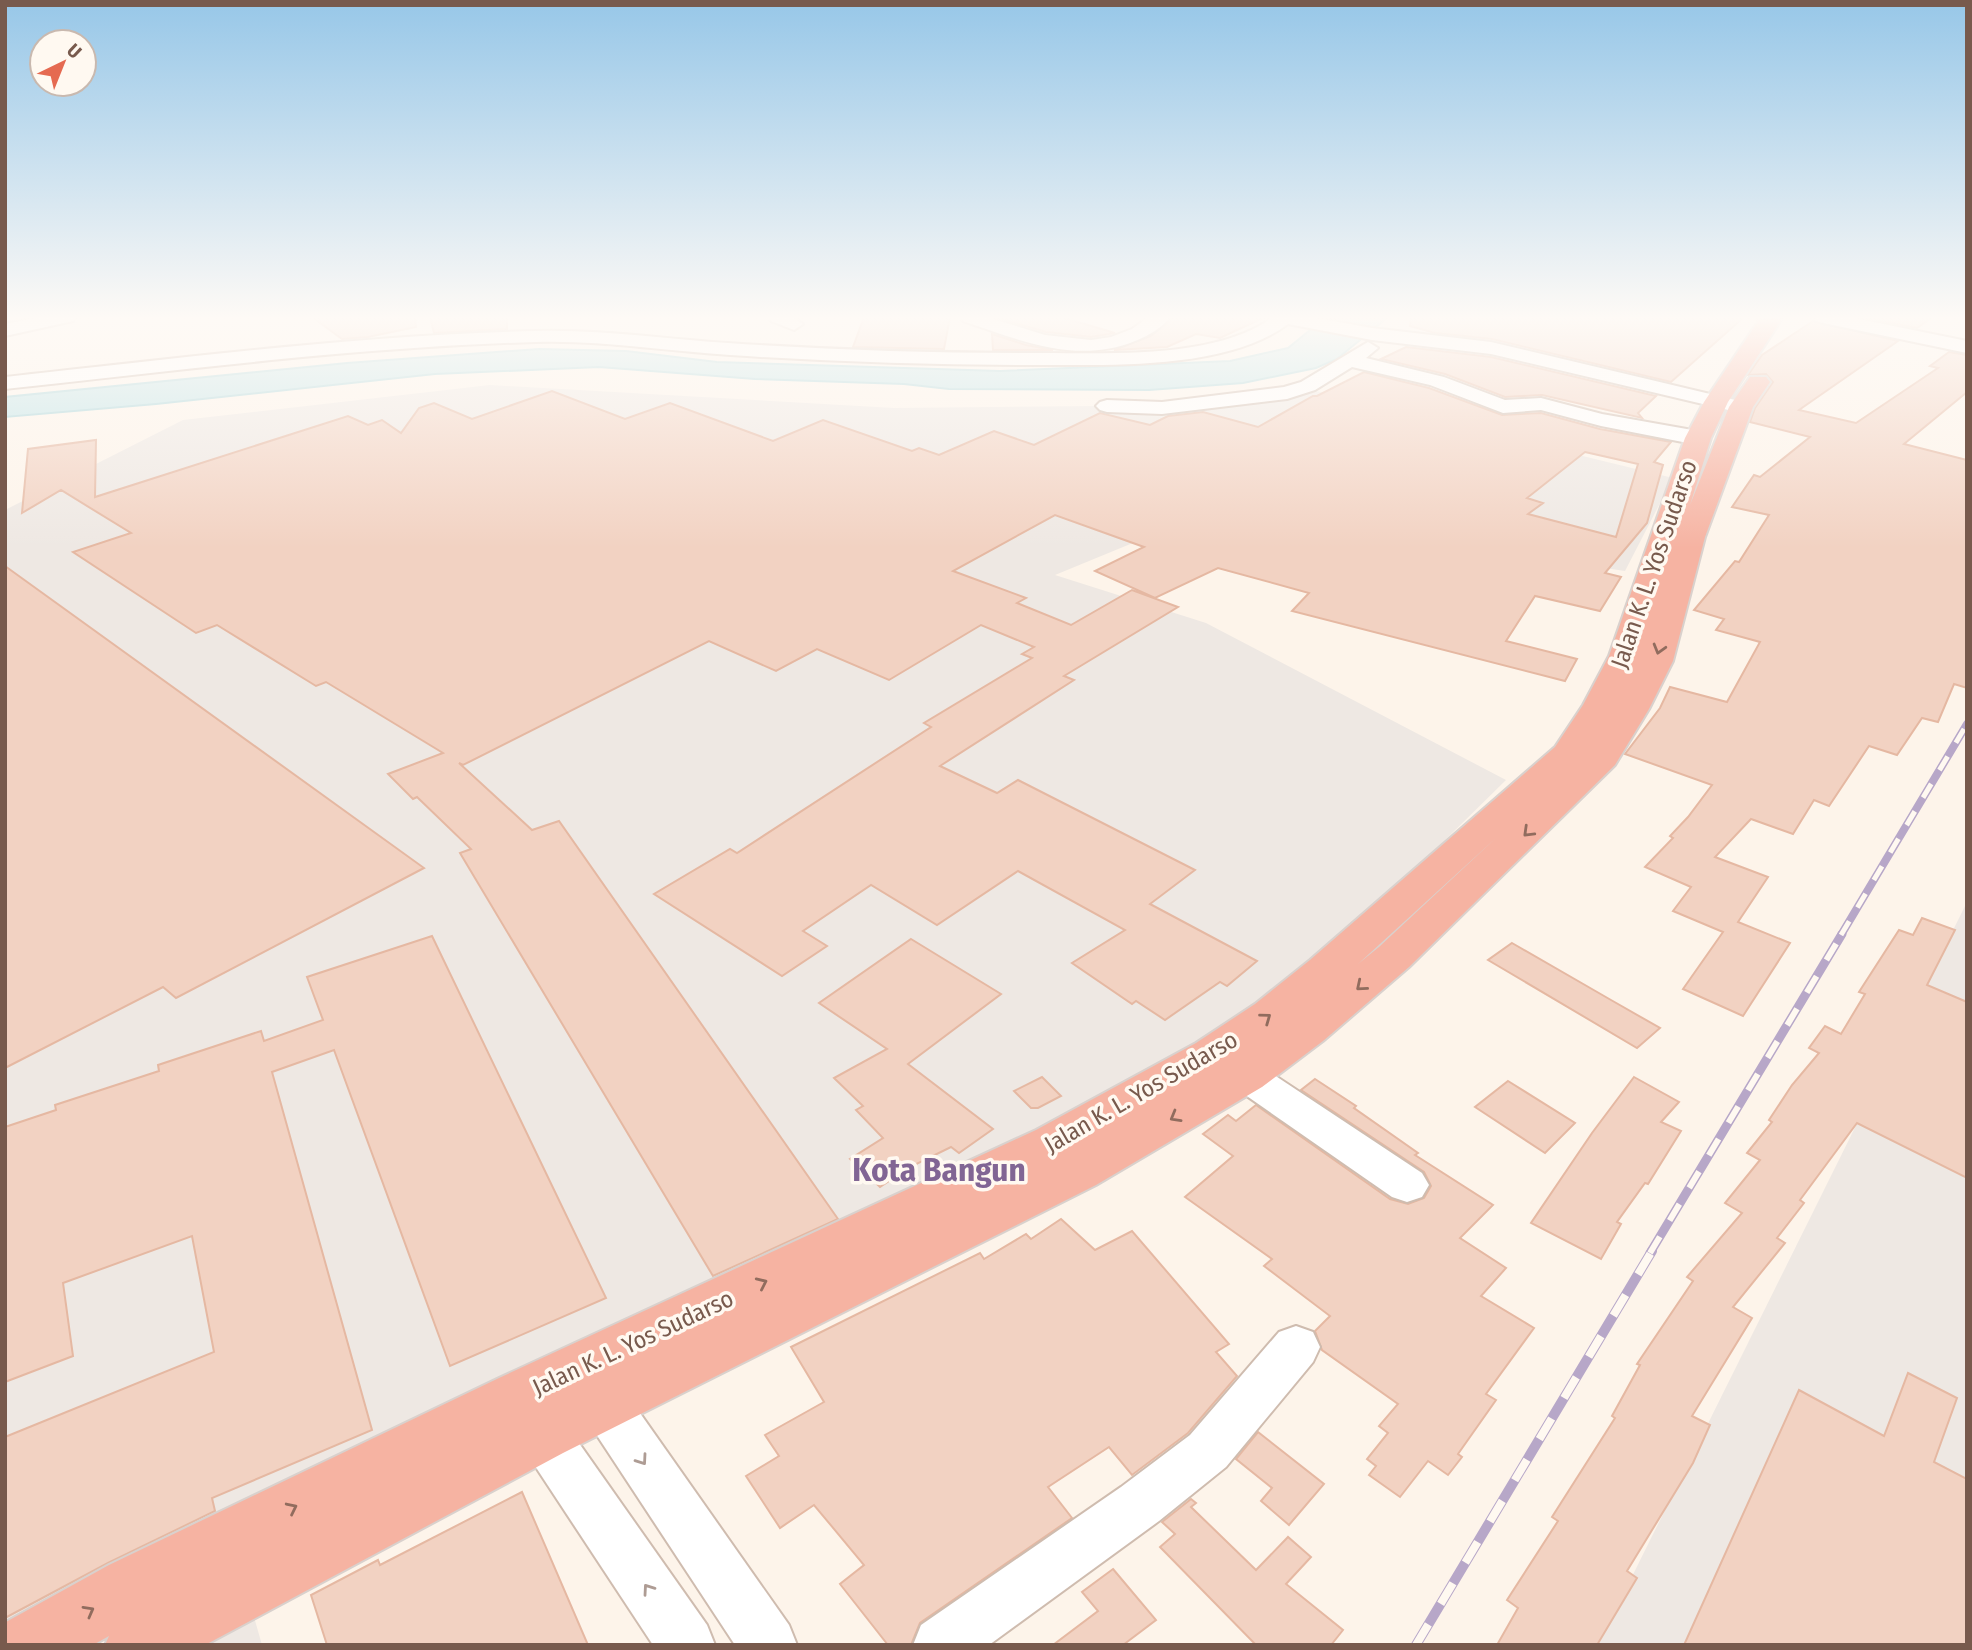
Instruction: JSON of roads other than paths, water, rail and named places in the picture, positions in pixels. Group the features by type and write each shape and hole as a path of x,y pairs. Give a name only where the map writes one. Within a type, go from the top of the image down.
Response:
{"highway":[{"name":"Jalan K. L. Yos Sudarso","path":"592,1386 1054,1143 1212,1055 1271,1015 1568,754 1600,705 1625,656 1719,416 1731,394"},
{"name":"Jalan K. L. Yos Sudarso","path":"29,1645 132,1587 530,1415 1078,1171 1245,1076 1362,986 1597,765 1632,709 1656,662 1691,537 1719,416 1736,394"},
{"name":"Jalan K. L. Yos Sudarso","path":"138,1645 530,1415"}],"street":[{"path":"1107,406 1162,408 1279,394"},
{"path":"1419,394 1447,401"},
{"path":"1470,394 1503,407 1541,404 1601,420 1719,416"},
{"path":"1643,394 1719,416"},
{"path":"1245,1076 1407,1185"},
{"path":"941,1645 1140,1504 1208,1451 1296,1348"},
{"path":"592,1386 769,1645"},
{"path":"530,1415 687,1645"}],"water":[{"path":"35,394 249,394 5,417 5,397"}],"railway":[{"path":"1841,935 1967,724"},
{"path":"1650,1253 1842,934"},
{"path":"1416,1645 1652,1251"}],"district":[{"name":"Kota Bangun","path":"939,1170"}]}
